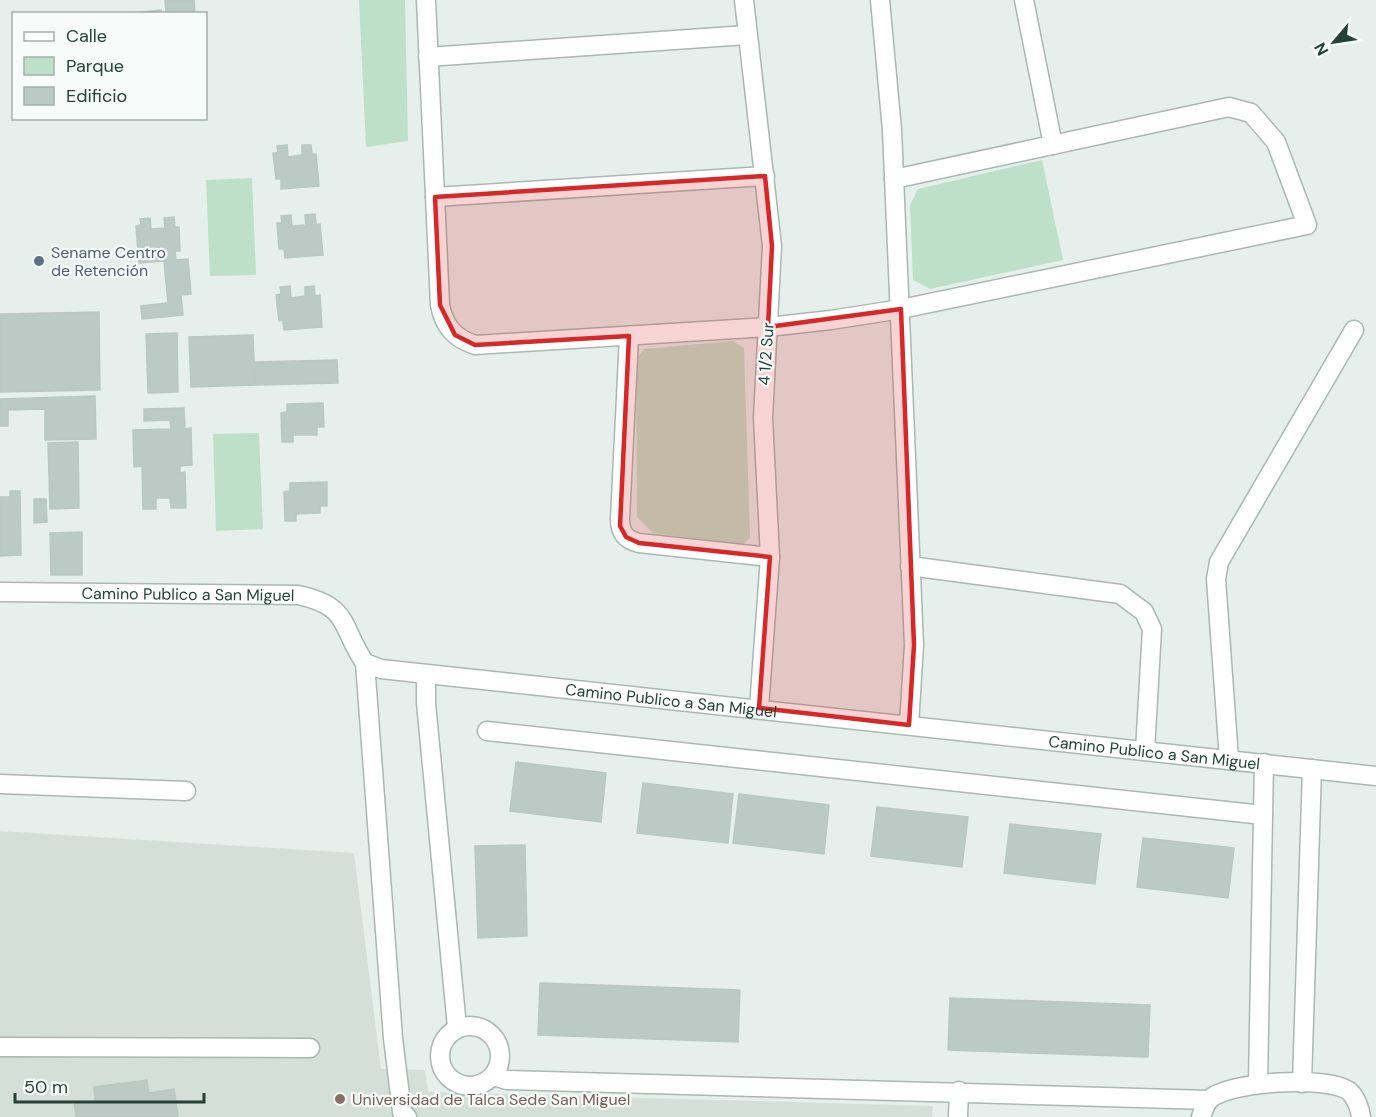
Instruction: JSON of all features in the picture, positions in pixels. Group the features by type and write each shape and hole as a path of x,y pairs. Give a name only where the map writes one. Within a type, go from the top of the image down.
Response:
{"street":[{"path":"426,0 440,305 447,326 455,335 475,345 768,327 901,309 1307,225 1276,142 1251,113 1229,107 894,179"},
{"name":"4 1/2 Sur","path":"744,0 772,246 763,418 770,557 759,708"},
{"path":"880,0 894,179 901,309 914,645 909,724"},
{"path":"1024,0 1053,145"},
{"path":"428,57 747,35"},
{"path":"435,197 765,176"},
{"path":"1229,759 1216,579 1219,562 1354,330"},
{"path":"629,336 620,519 622,532 626,537 639,543 770,557"},
{"path":"910,566 1120,594 1144,612 1152,629 1145,751"},
{"name":"Camino Publico a San Miguel","path":"0,592 298,595 324,603 334,610 344,619 365,663 381,669 1376,776"},
{"path":"365,663 393,1038 402,1112 407,1117"},
{"path":"426,674 426,703 458,1027"},
{"path":"487,731 1263,815"},
{"path":"1258,1082 1264,763"},
{"path":"1302,1083 1312,769"},
{"path":"0,784 186,792"},
{"path":"458,1027 481,1028 495,1040 500,1058 493,1076 485,1082 465,1086 447,1076 439,1057 445,1038 458,1027"},
{"path":"0,1047 310,1048"},
{"path":"493,1076 507,1080 959,1091 1209,1100 1226,1090 1258,1082 1328,1084 1349,1091 1366,1111"},
{"path":"958,1117 959,1091"},
{"path":"1201,1117 1209,1100"}],"highlighted area":[{"path":"765,176 772,246 768,327 901,309 914,645 909,725 759,708 770,557 639,543 626,537 620,526 629,336 475,345 455,335 440,305 435,197"}],"shaded area":[{"path":"0,831 354,853 381,1069 425,1070 428,1092 933,1106 932,1117 0,1117"}],"green space":[{"path":"359,0 405,0 408,141 366,147"},
{"path":"1042,160 1063,260 930,289 913,280 910,205 918,189"},
{"path":"252,178 256,275 210,276 206,180"},
{"path":"733,341 744,348 750,538 742,545 653,533 637,517 636,360 644,349"},
{"path":"259,433 263,529 216,531 213,434"}],"building":[{"path":"165,0 194,0 195,11 166,12"},
{"path":"287,145 288,157 302,155 302,145 311,145 312,154 316,154 319,186 281,189 281,179 276,179 273,153 278,153 277,146"},
{"path":"315,214 316,224 320,224 323,255 285,258 284,249 279,249 277,223 282,223 281,216 291,215 292,226 306,225 305,215"},
{"path":"174,217 175,227 179,227 180,251 175,251 176,260 188,259 191,294 181,295 183,315 142,319 141,306 168,303 164,261 139,263 136,226 141,225 140,219 150,218 151,229 165,228 164,218"},
{"path":"290,286 291,298 305,296 305,287 314,286 315,296 320,295 322,327 284,330 283,320 279,321 276,295 281,294 280,287"},
{"path":"99,312 100,390 0,392 0,314"},
{"path":"177,333 178,392 148,393 146,334"},
{"path":"253,335 255,385 191,387 189,337"},
{"path":"337,360 338,383 255,385 254,362"},
{"path":"95,396 96,439 45,440 45,409 8,410 8,426 0,426 0,399"},
{"path":"323,403 324,427 317,427 317,435 293,435 293,442 282,442 281,413 287,412 287,404"},
{"path":"184,408 185,429 191,428 192,465 180,466 180,473 185,472 186,508 171,508 170,498 156,498 156,509 143,509 142,466 134,467 133,430 171,429 170,420 144,421 144,409"},
{"path":"78,442 79,508 50,509 48,443"},
{"path":"327,482 327,506 320,506 320,513 296,514 296,521 285,521 284,492 290,491 290,483"},
{"path":"10,491 20,491 21,555 0,556 0,497 10,497"},
{"path":"34,499 46,499 47,522 34,523"},
{"path":"82,532 82,575 51,575 50,533"},
{"path":"516,762 606,773 601,822 510,811"},
{"path":"643,783 733,794 728,843 637,833"},
{"path":"739,794 829,805 824,854 733,843"},
{"path":"877,807 968,817 962,867 871,856"},
{"path":"1010,824 1101,834 1095,884 1004,873"},
{"path":"1143,838 1234,848 1228,898 1137,887"},
{"path":"525,845 527,936 478,938 475,846"},
{"path":"540,983 740,990 738,1042 538,1035"},
{"path":"950,998 1150,1005 1148,1057 948,1050"},
{"path":"147,1080 149,1093 174,1089 178,1117 76,1117 74,1103 95,1101 94,1087"}],"place":[{"name":"Sename Centro de Retención","path":"39,261"},
{"name":"Universidad de Talca Sede San Miguel","path":"340,1099"}]}
